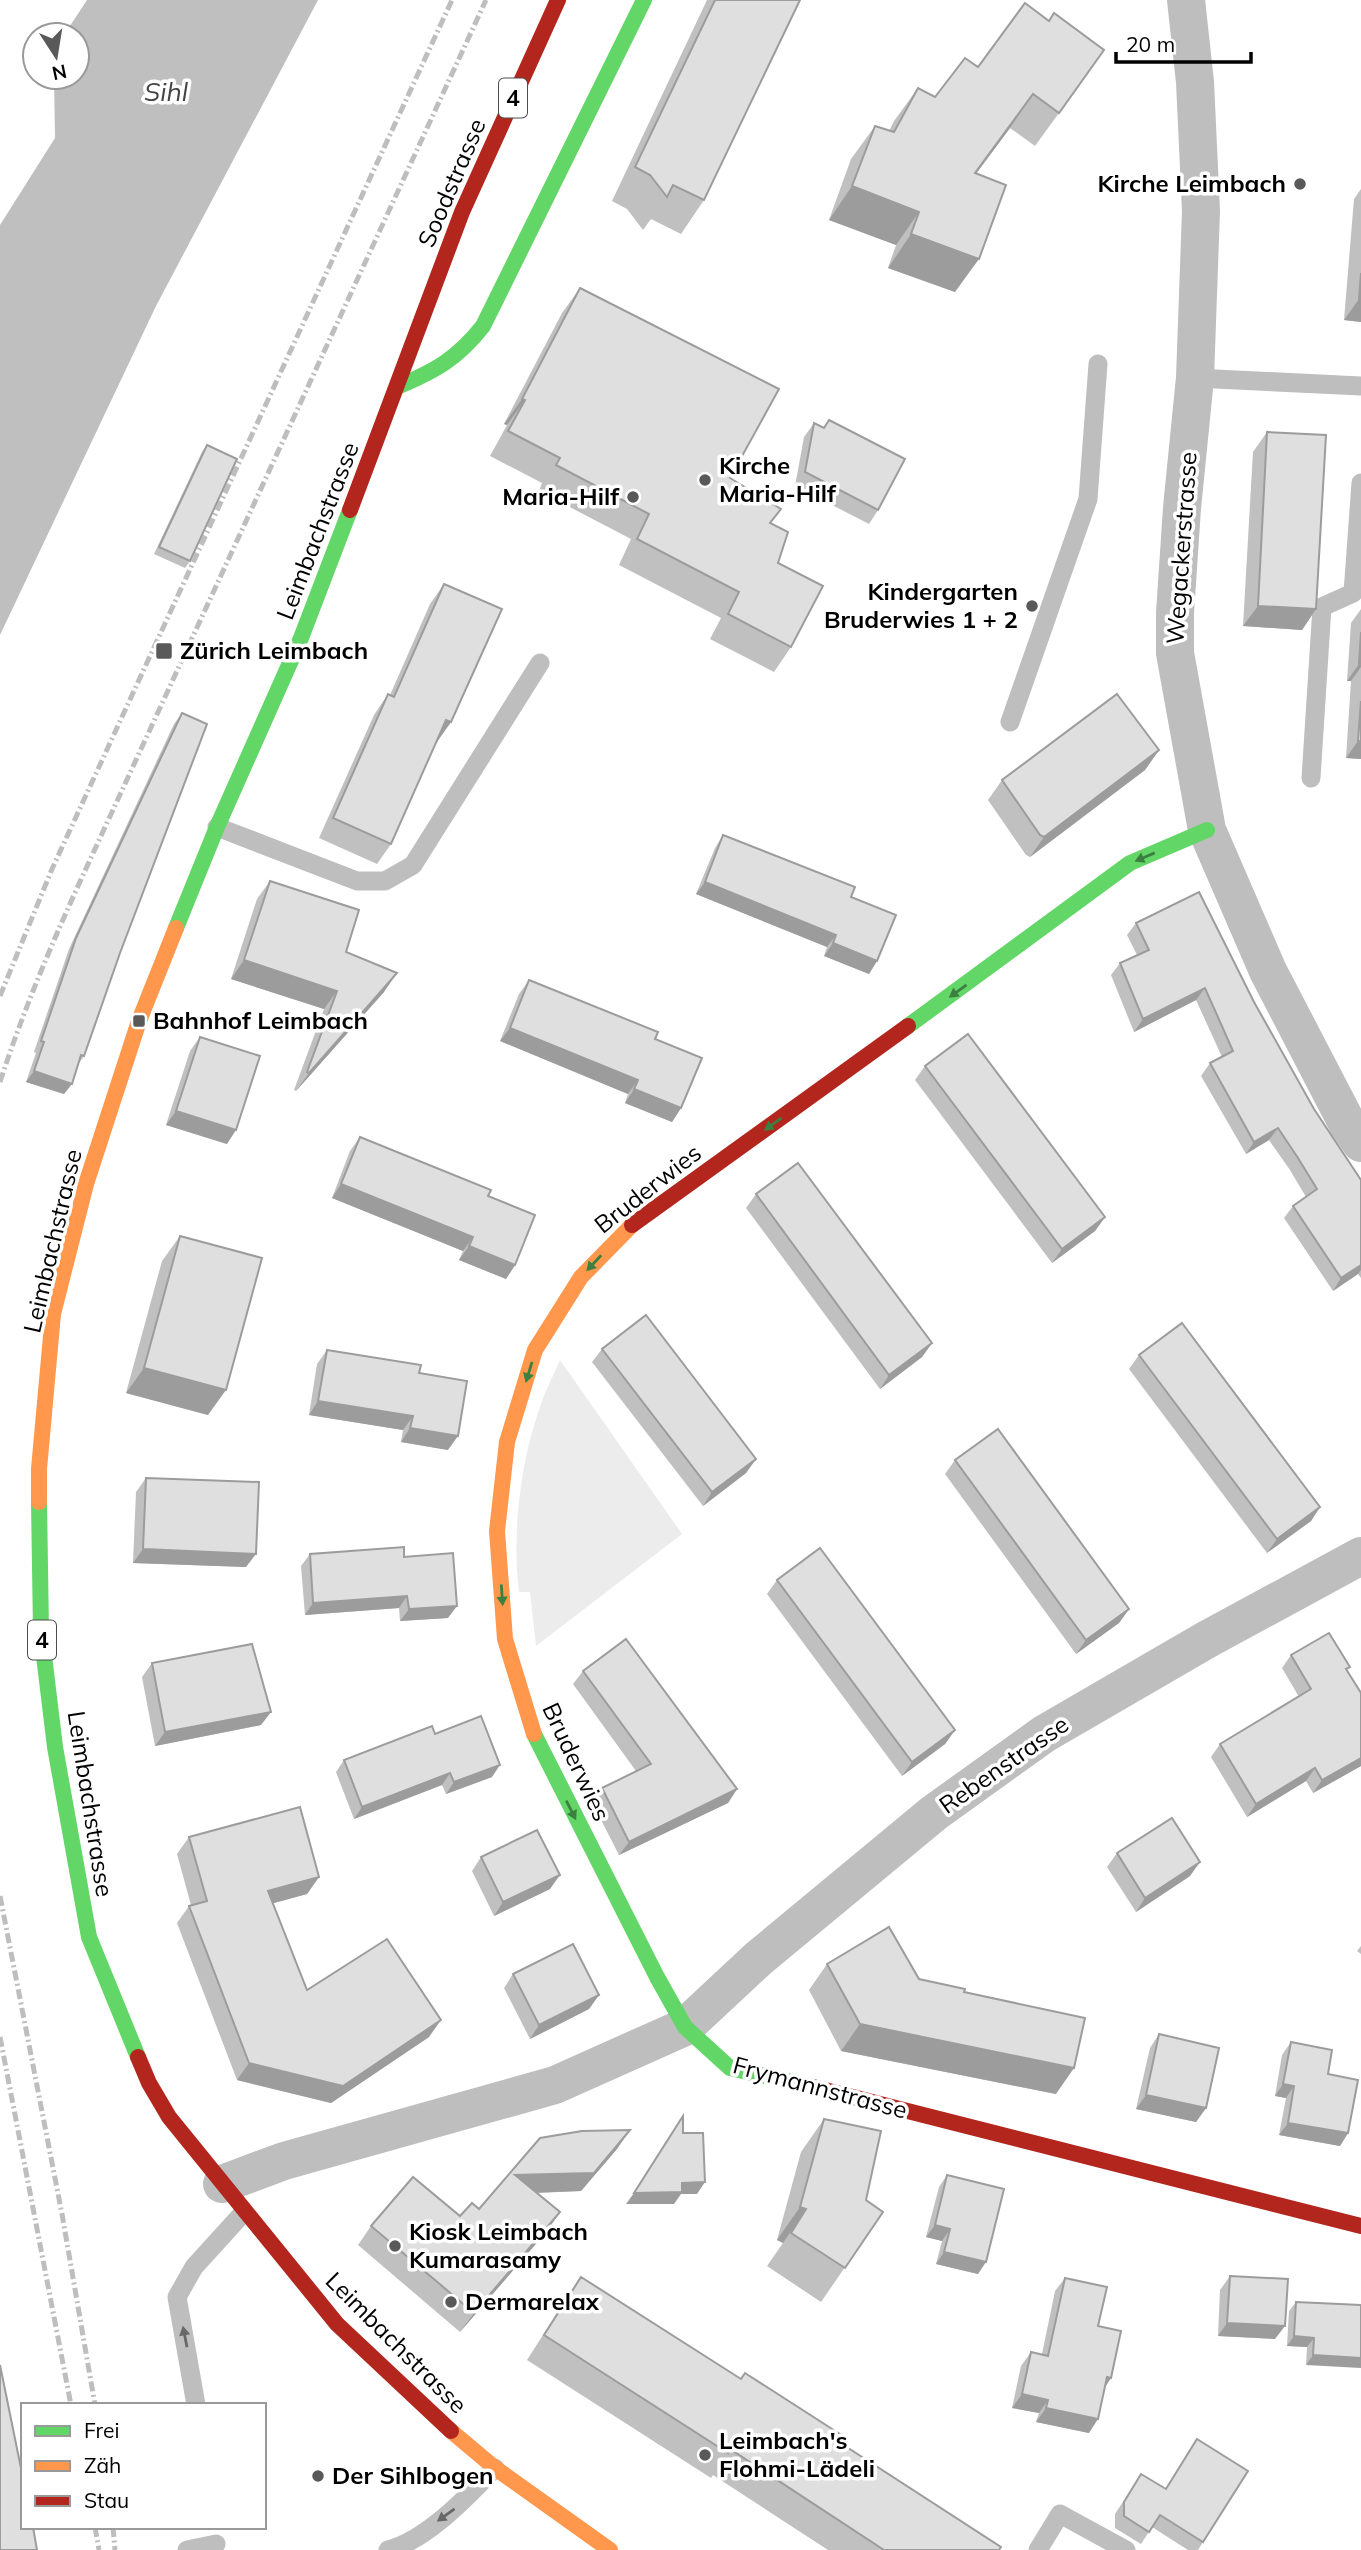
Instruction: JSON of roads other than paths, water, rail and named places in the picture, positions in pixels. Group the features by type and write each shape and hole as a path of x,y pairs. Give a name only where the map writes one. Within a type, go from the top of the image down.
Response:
{"main road":[{"name":"Soodstrasse","path":"397,387 462,212 558,0"},
{"path":"397,387 440,370 463,352 483,326 644,0"},
{"name":"Leimbachstrasse","path":"397,387 302,638 217,827 139,1021 86,1184 53,1314 39,1469 41,1631 55,1747 89,1937 149,2083 169,2117 337,2324 449,2429 495,2468 610,2550"},
{"name":"Bruderwies","path":"685,2027 534,1736 505,1639 497,1531 507,1442 535,1350 581,1277 624,1231 1013,951 1130,863 1207,830"},
{"name":"Frymannstrasse","path":"685,2027 730,2068 1361,2226"}],"street":[{"name":"Wegackerstrasse","path":"1186,0 1195,82 1201,211 1195,378 1182,508 1175,653 1207,830 1268,971 1347,1123 1361,1143"},
{"name":"Rebenstrasse","path":"685,2027 759,1958 924,1822 1044,1734 1206,1640 1361,1556"},
{"path":"233,2198 284,2161 555,2085 685,2027"}],"lane":[{"path":"1010,722 1088,499 1098,364"},
{"path":"1195,378 1361,386"},
{"path":"1311,778 1322,607 1353,593 1361,483"},
{"path":"217,827 357,881 385,881 412,865 540,663"},
{"path":"195,2403 177,2297 233,2198"},
{"path":"388,2550 402,2546 460,2505 495,2468"},
{"path":"1038,2550 1060,2514 1126,2550"},
{"path":"187,2550 216,2540"}],"water":[{"name":"Sihl","path":"87,0 318,0 156,306 0,635 0,225 55,138 54,91 91,91 91,21 73,21"}],"railway":[{"path":"0,996 52,869 452,0"},
{"path":"0,1082 28,1003 71,901 486,0"},
{"path":"0,1896 62,2214 95,2403"},
{"path":"0,2037 71,2403"},
{"path":"95,2529 99,2550"},
{"path":"113,2529 115,2550"}],"place":[{"name":"Kirche Leimbach","path":"1300,184"},
{"name":"Kirche Maria-Hilf","path":"705,480"},
{"name":"Maria-Hilf","path":"633,497"},
{"name":"Kindergarten Bruderwies 1 + 2","path":"1032,606"},
{"name":"Zürich Leimbach","path":"164,651"},
{"name":"Bahnhof Leimbach","path":"139,1021"},
{"name":"Kiosk Leimbach Kumarasamy","path":"395,2246"},
{"name":"Dermarelax","path":"451,2302"},
{"name":"Leimbach's Flohmi-Lädeli","path":"705,2455"},
{"name":"Der Sihlbogen","path":"318,2476"}]}
